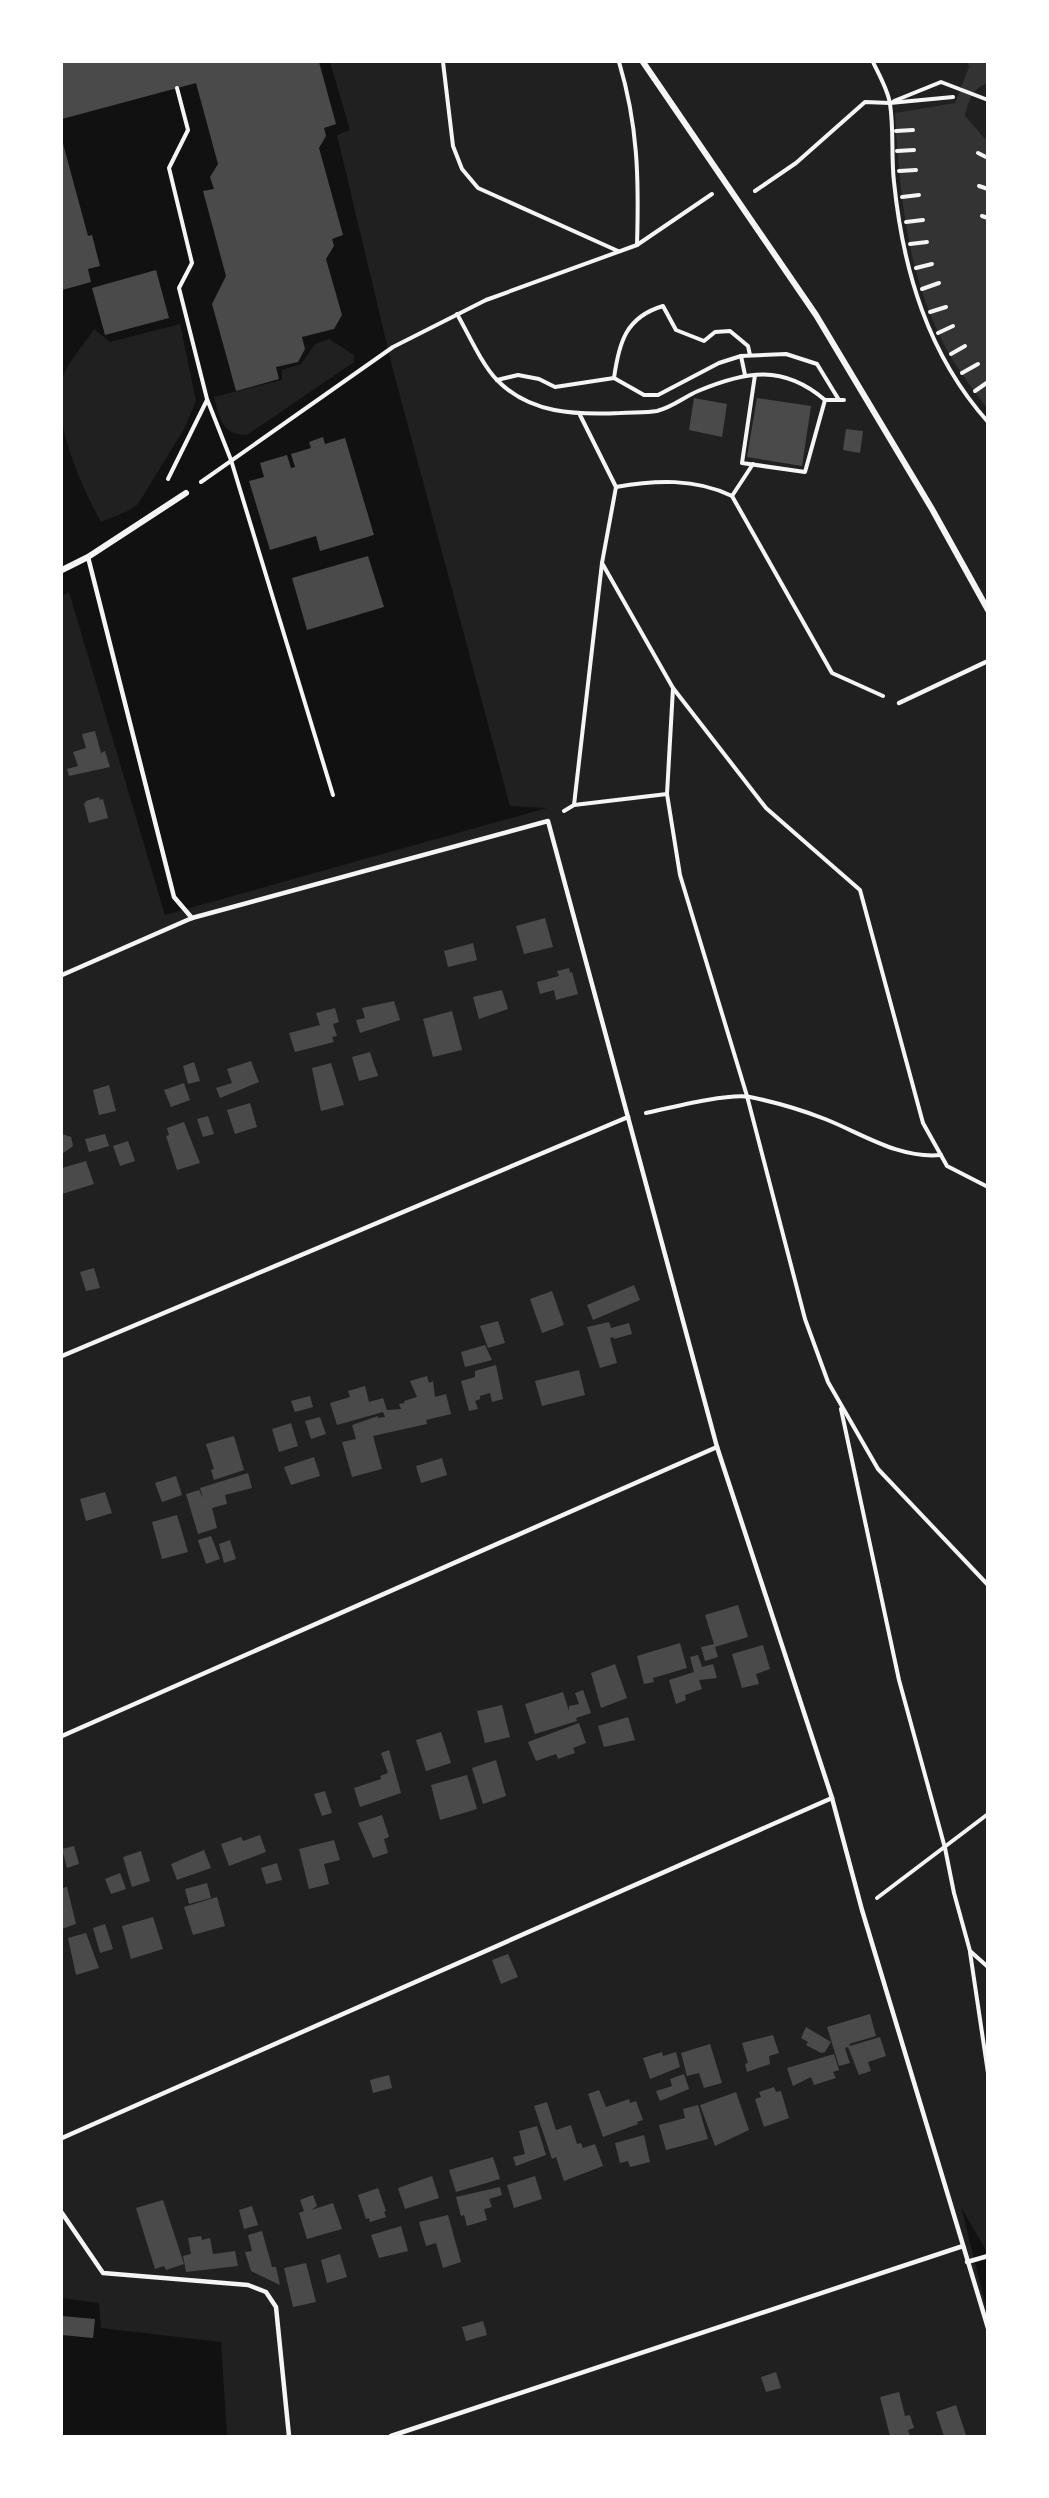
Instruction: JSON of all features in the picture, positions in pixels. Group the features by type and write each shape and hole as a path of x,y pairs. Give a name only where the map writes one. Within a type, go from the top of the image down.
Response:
{"street":[{"path":"643,62 816,315 932,509 987,610"},
{"path":"62,570 88,557 186,493"}],"lane":[{"path":"88,557 174,897 192,918"},
{"path":"899,703 987,661"},
{"path":"62,975 192,918 548,821 717,1447 832,1798 862,1910 987,2328"},
{"path":"62,1356 628,1117"},
{"path":"62,1736 717,1447"},
{"path":"62,2138 832,1798"},
{"path":"62,2213 103,2273 248,2285 266,2292 276,2307 289,2436"},
{"path":"391,2436 963,2246"},
{"path":"968,2262 987,2256"}],"path":[{"path":"443,62 453,146 462,169 478,188 618,251"},
{"path":"619,62 629,97 639,170 637,245"},
{"path":"873,62 890,103 897,210 918,306 944,361 987,422"},
{"path":"890,103 941,82 987,100"},
{"path":"177,88 188,130 169,168 192,263 179,288 207,399 231,460 333,795"},
{"path":"739,201 796,163 865,102 890,103 953,97"},
{"path":"896,131 913,130"},
{"path":"897,151 914,150"},
{"path":"978,153 987,158"},
{"path":"900,171 916,170"},
{"path":"979,186 987,189"},
{"path":"902,197 919,195"},
{"path":"186,493 393,347 486,300 637,245 709,196"},
{"path":"906,222 923,220"},
{"path":"910,244 927,242"},
{"path":"916,268 932,264"},
{"path":"922,289 939,283"},
{"path":"614,378 620,344 643,312 663,306 676,330 704,341 715,332 730,331 748,346 750,355"},
{"path":"930,312 946,307"},
{"path":"457,314 496,380 531,405 580,415 656,411 677,404 696,392 745,375 790,376 807,385 825,400 867,400"},
{"path":"938,333 953,326"},
{"path":"951,354 965,346"},
{"path":"496,380 518,375 539,379 555,387 614,378 644,395 658,395 719,363 741,356 786,354 817,364 839,400"},
{"path":"741,356 745,375"},
{"path":"962,373 978,364"},
{"path":"755,375 742,463 804,472 825,400"},
{"path":"975,391 987,382"},
{"path":"150,516 207,399"},
{"path":"574,805 602,563 616,487 580,415"},
{"path":"732,496 753,464"},
{"path":"616,487 646,482 679,482 732,496 832,673 899,703"},
{"path":"602,563 673,688 766,808 860,890 923,1124 947,1166 987,1187"},
{"path":"673,688 667,794 680,875 747,1096 804,1319 828,1382 878,1469 987,1585"},
{"path":"548,821 574,805 667,794"},
{"path":"628,1117 691,1103 747,1096 824,1119 868,1139 920,1157 941,1155"},
{"path":"839,1402 899,1680 945,1848 954,1893 970,1951 987,2073"},
{"path":"862,1910 987,1814"},
{"path":"970,1951 987,1966"}],"shaded area":[{"path":"330,62 967,62 969,67 988,84 987,2252 961,2207 987,2310 987,2436 227,2436 221,2342 101,2328 99,2303 62,2298 62,596 69,592 165,915 547,808 510,806 392,366 337,135 350,130"},
{"path":"967,62 987,62 987,84 978,88 972,96 965,116 987,141 987,408 948,352 927,306 918,279 902,196 895,113 955,103 969,67"},
{"path":"180,324 196,401 184,429 138,504 128,511 101,522 70,453 61,415 62,380 71,362 94,329 110,342"},
{"path":"329,339 354,355 354,362 247,435 227,429 220,419 214,397 282,380 282,370 301,364 315,344"}],"building":[{"path":"62,62 319,62 336,124 324,128 326,136 319,148 343,235 332,239 334,246 326,259 342,315 334,329 302,337 305,349 298,362 276,367 279,379 236,391 212,304 226,276 203,191 214,189 210,177 218,164 196,83 62,119"},
{"path":"62,140 88,236 92,235 100,266 88,269 91,282 62,290"},
{"path":"156,270 169,318 105,335 92,288"},
{"path":"694,398 727,404 722,437 689,430"},
{"path":"757,398 811,406 802,466 747,457"},
{"path":"846,429 863,431 860,453 843,450"},
{"path":"323,437 325,444 345,438 374,535 320,551 316,536 270,550 249,481 264,477 260,463 287,455 291,468 295,467 291,454 311,448 309,442"},
{"path":"368,556 384,607 307,630 292,578"},
{"path":"95,731 101,753 105,751 110,767 69,776 67,769 78,766 73,752 86,748 82,734"},
{"path":"99,797 100,800 103,799 108,818 89,823 84,804 86,801"},
{"path":"545,918 553,947 524,954 516,926"},
{"path":"473,943 477,960 448,967 444,951"},
{"path":"569,968 578,994 556,1000 554,990 540,994 537,982 559,976 557,971"},
{"path":"502,990 508,1009 479,1019 473,997"},
{"path":"394,1001 400,1020 360,1033 356,1020 365,1018 362,1008"},
{"path":"335,1008 339,1022 333,1024 337,1036 332,1037 334,1042 295,1052 289,1033 320,1025 316,1013"},
{"path":"452,1011 462,1050 433,1057 423,1019"},
{"path":"370,1052 378,1076 359,1081 352,1057"},
{"path":"251,1061 259,1082 220,1098 216,1088 232,1083 227,1069"},
{"path":"194,1062 200,1081 188,1084 183,1066"},
{"path":"331,1063 344,1105 321,1111 312,1068"},
{"path":"184,1083 190,1100 171,1107 164,1090"},
{"path":"109,1085 116,1111 99,1115 93,1090"},
{"path":"250,1103 257,1127 235,1134 227,1110"},
{"path":"208,1116 214,1134 203,1137 197,1119"},
{"path":"184,1122 200,1163 177,1170 166,1136 169,1135 167,1128"},
{"path":"62,1134 71,1137 73,1146 62,1154"},
{"path":"105,1134 109,1146 89,1152 85,1139"},
{"path":"128,1141 135,1161 120,1166 113,1146"},
{"path":"86,1161 94,1184 62,1194 62,1168"},
{"path":"94,1268 100,1288 86,1291 80,1272"},
{"path":"634,1285 640,1300 593,1320 587,1305"},
{"path":"552,1291 564,1325 542,1333 530,1299"},
{"path":"498,1321 505,1343 488,1348 480,1326"},
{"path":"609,1322 611,1328 629,1323 632,1334 610,1338 617,1363 600,1368 587,1327"},
{"path":"485,1345 492,1360 465,1367 461,1352"},
{"path":"496,1365 503,1399 492,1402 490,1393 480,1396 480,1399 475,1401 478,1409 469,1411 461,1381 475,1377 475,1371"},
{"path":"579,1370 585,1395 542,1406 535,1381"},
{"path":"427,1376 429,1383 433,1381 435,1397 446,1394 451,1414 426,1420 427,1424 373,1436 382,1469 352,1477 342,1442 356,1439 352,1425 378,1416 378,1418 385,1417 383,1412 337,1425 330,1403 350,1397 348,1391 365,1386 369,1402 383,1398 387,1410 401,1409 399,1404 417,1397 410,1381"},
{"path":"310,1396 313,1407 295,1412 291,1401"},
{"path":"320,1417 326,1434 311,1439 305,1421"},
{"path":"291,1423 298,1446 279,1452 272,1429"},
{"path":"234,1436 244,1470 214,1480 211,1470 214,1469 206,1444"},
{"path":"314,1457 320,1476 291,1485 284,1467"},
{"path":"442,1458 447,1475 421,1483 416,1466"},
{"path":"248,1473 252,1488 225,1495 227,1504 212,1508 217,1528 198,1534 186,1494 199,1490 203,1498 200,1488"},
{"path":"176,1476 182,1495 162,1502 155,1483"},
{"path":"105,1492 112,1513 86,1521 80,1499"},
{"path":"177,1515 188,1552 162,1559 152,1522"},
{"path":"211,1536 220,1559 206,1564 198,1540"},
{"path":"230,1540 236,1559 224,1563 219,1544"},
{"path":"738,1605 748,1637 715,1647 718,1657 705,1661 701,1647 714,1644 705,1615"},
{"path":"680,1643 687,1668 653,1678 654,1682 644,1684 637,1656"},
{"path":"763,1645 770,1669 756,1674 759,1684 742,1688 732,1654"},
{"path":"698,1655 702,1667 713,1664 717,1678 699,1680 702,1689 685,1695 686,1700 676,1704 669,1680 694,1672 690,1657"},
{"path":"615,1664 627,1698 601,1708 591,1673"},
{"path":"583,1690 591,1713 576,1718 577,1721 535,1734 525,1704 563,1692 569,1711 569,1706 579,1704 575,1693"},
{"path":"502,1705 510,1737 485,1743 477,1711"},
{"path":"628,1717 635,1740 604,1747 598,1726"},
{"path":"579,1723 586,1743 573,1748 575,1753 558,1759 556,1754 536,1761 528,1742"},
{"path":"441,1732 451,1763 426,1771 416,1740"},
{"path":"389,1750 401,1793 360,1807 354,1788 381,1779 380,1776 388,1773 381,1753"},
{"path":"496,1760 506,1796 483,1804 472,1768"},
{"path":"467,1775 477,1809 440,1820 431,1785"},
{"path":"325,1791 332,1813 322,1816 314,1794"},
{"path":"382,1815 389,1837 384,1839 388,1853 373,1858 358,1823"},
{"path":"260,1835 266,1852 229,1866 221,1844 241,1837 243,1841"},
{"path":"334,1840 340,1860 324,1864 329,1884 309,1889 299,1849"},
{"path":"74,1846 79,1864 67,1868 62,1849"},
{"path":"204,1850 211,1868 177,1880 171,1864"},
{"path":"141,1851 150,1881 132,1887 123,1857"},
{"path":"277,1863 282,1880 266,1884 261,1868"},
{"path":"120,1873 126,1889 111,1894 105,1879"},
{"path":"207,1883 211,1898 189,1904 185,1889"},
{"path":"67,1887 76,1924 62,1929 62,1888"},
{"path":"217,1897 225,1926 193,1935 184,1907"},
{"path":"153,1917 163,1949 131,1959 122,1926"},
{"path":"105,1924 113,1949 100,1953 93,1928"},
{"path":"86,1933 99,1968 76,1975 68,1938"},
{"path":"508,1954 518,1977 501,1984 492,1960"},
{"path":"870,2014 876,2036 849,2044 850,2046 880,2037 886,2056 868,2062 871,2071 859,2075 848,2047 845,2048 850,2063 839,2066 827,2027"},
{"path":"806,2027 831,2042 825,2052 821,2053 806,2045 808,2042 801,2038"},
{"path":"773,2035 779,2053 769,2056 770,2064 747,2072 745,2064 748,2063 742,2043"},
{"path":"710,2044 722,2083 704,2088 699,2073 687,2076 681,2053"},
{"path":"662,2052 663,2056 676,2052 680,2067 650,2079 643,2058"},
{"path":"834,2054 839,2070 833,2072 836,2078 814,2085 811,2077 793,2086 787,2068"},
{"path":"684,2074 689,2089 660,2101 656,2091 672,2086 670,2079"},
{"path":"389,2075 392,2088 373,2093 370,2080"},
{"path":"774,2087 776,2092 781,2091 789,2118 764,2127 755,2099 761,2097 759,2092"},
{"path":"599,2090 606,2107 629,2099 630,2103 636,2101 643,2120 603,2137 588,2094"},
{"path":"736,2092 749,2130 715,2146 700,2105"},
{"path":"547,2102 556,2130 571,2125 577,2144 581,2143 583,2148 595,2144 603,2166 564,2181 556,2157 552,2159 534,2106"},
{"path":"698,2105 708,2139 666,2150 659,2125 685,2118 683,2109"},
{"path":"537,2126 546,2155 516,2166 513,2157 525,2154 519,2131"},
{"path":"644,2135 650,2162 630,2167 628,2161 620,2163 615,2143"},
{"path":"493,2157 500,2179 456,2192 449,2170"},
{"path":"432,2176 439,2198 405,2209 398,2188"},
{"path":"535,2176 542,2199 514,2208 507,2185"},
{"path":"500,2187 502,2195 489,2199 492,2207 484,2209 487,2220 467,2226 464,2215 461,2216 456,2197"},
{"path":"378,2188 386,2217 370,2222 369,2218 366,2219 358,2195"},
{"path":"313,2195 317,2206 311,2210 333,2203 342,2229 307,2239 299,2213 304,2211 300,2200"},
{"path":"163,2200 184,2264 166,2270 164,2266 155,2269 136,2208"},
{"path":"252,2206 258,2225 244,2229 239,2210"},
{"path":"448,2215 461,2262 443,2268 436,2243 426,2246 419,2222"},
{"path":"401,2226 408,2251 379,2258 371,2235"},
{"path":"262,2231 272,2267 276,2267 280,2285 251,2271 245,2252 252,2251 248,2235"},
{"path":"201,2236 202,2240 210,2238 213,2254 235,2251 238,2266 186,2272 183,2256 191,2254 188,2238"},
{"path":"340,2254 347,2277 327,2283 321,2260"},
{"path":"306,2263 316,2302 293,2307 284,2268"},
{"path":"62,2316 95,2319 93,2338 62,2335"},
{"path":"483,2321 487,2335 466,2341 462,2327"},
{"path":"776,2372 781,2388 766,2392 761,2377"},
{"path":"899,2392 905,2416 910,2415 914,2428 908,2430 910,2436 890,2436 880,2397"},
{"path":"956,2405 966,2435 944,2436 936,2412"}]}
